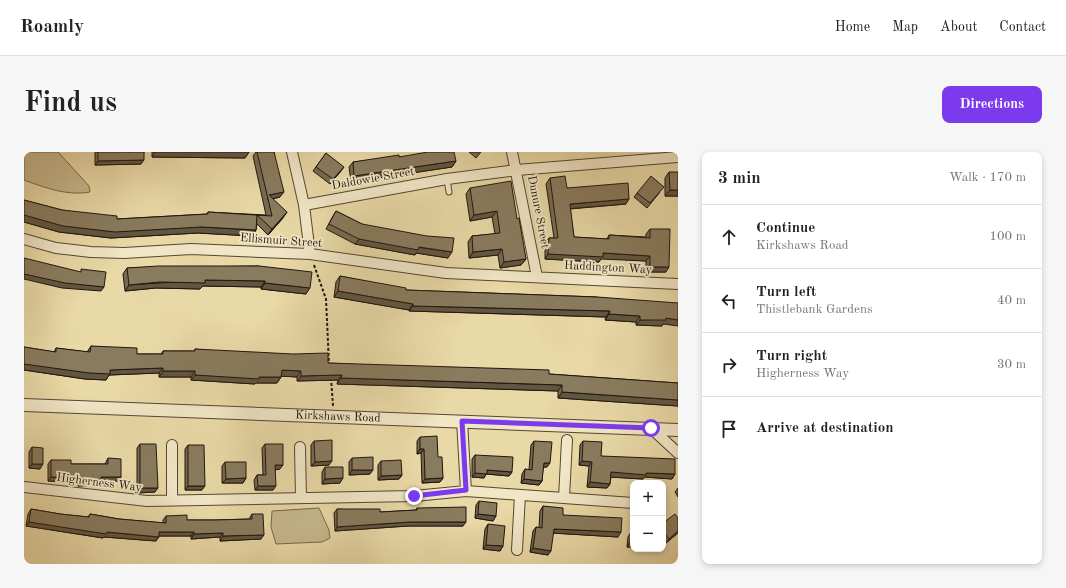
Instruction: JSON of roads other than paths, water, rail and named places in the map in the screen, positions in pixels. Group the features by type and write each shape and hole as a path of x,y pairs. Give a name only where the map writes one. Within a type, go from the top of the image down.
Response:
{"street":[{"path":"292,152 304,205 310,254"},
{"name":"Dunure Street","path":"512,152 537,277"},
{"name":"Daldowie Street","path":"304,205 447,179 516,170 678,157"},
{"name":"Ellismuir Street","path":"24,239 56,248 91,252 124,253 191,249 310,254 446,273 537,277"},
{"name":"Haddington Way","path":"537,277 678,284"},
{"name":"Kirkshaws Road","path":"24,405 678,430"},
{"path":"462,421 466,490"},
{"path":"651,428 678,453"},
{"path":"564,498 567,440"},
{"path":"172,445 172,501"},
{"path":"300,447 301,498"},
{"name":"Higherness Way","path":"24,487 147,501 414,496 466,490 630,503"},
{"path":"517,550 520,495"}],"lane":[{"path":"447,179 449,192"}]}
